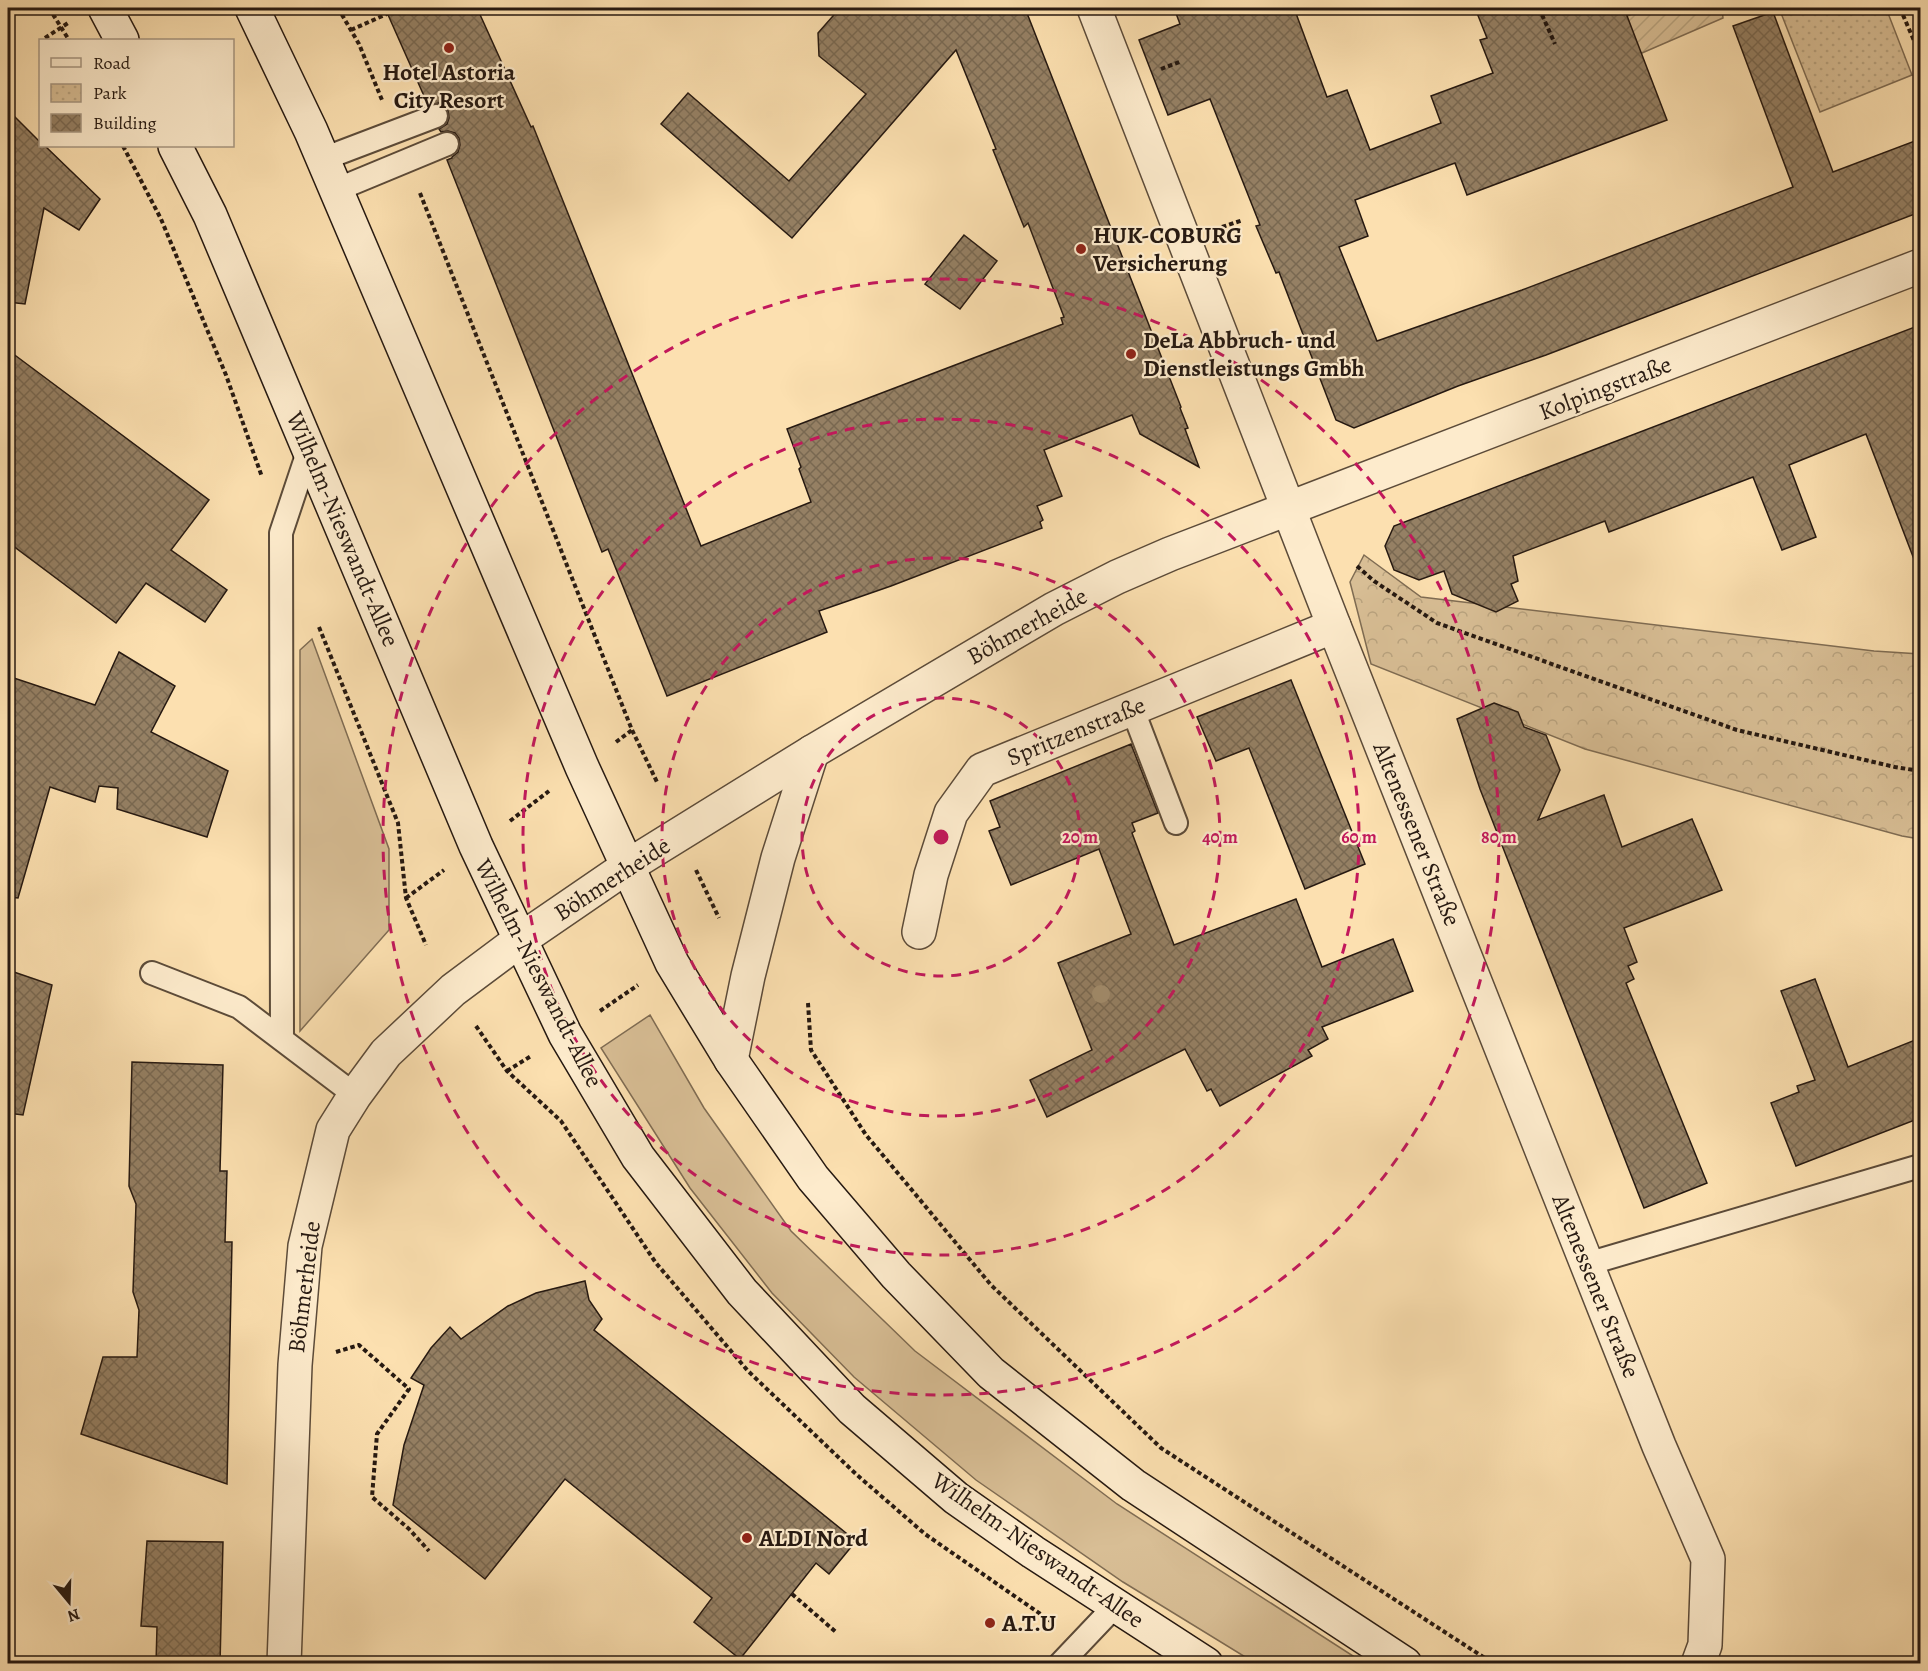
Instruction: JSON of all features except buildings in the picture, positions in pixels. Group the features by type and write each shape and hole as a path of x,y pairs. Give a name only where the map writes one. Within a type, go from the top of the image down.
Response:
{"street":[{"path":"105,8 121,39"},
{"path":"252,8 336,190 582,767 672,963 731,1060 813,1178 896,1275 991,1373 1133,1485 1406,1664"},
{"name":"Altenessener Straße","path":"1094,8 1334,626 1659,1446 1708,1559 1706,1645 1698,1664"},
{"name":"Wilhelm-Nieswandt-Allee","path":"176,147 210,215 476,846 564,1034 638,1157 742,1292 852,1409 956,1498 1033,1552 1206,1664"},
{"name":"Kolpingstraße","path":"1289,509 1920,266"},
{"name":"Böhmerheide","path":"284,1664 295,1365 304,1246 333,1130 386,1053 453,990 520,940 628,866 813,752 1054,609 1117,577 1170,554 1289,509"},
{"name":"Spritzenstraße","path":"919,932 931,875 951,813 982,770 1334,626"},
{"path":"731,1060 748,976 778,858 813,752"}],"lane":[{"path":"322,159 436,116"},
{"path":"336,190 447,144"},
{"path":"282,1040 281,533 309,449"},
{"path":"1131,708 1176,823"},
{"path":"152,972 239,1007 355,1095"},
{"path":"1587,1264 1920,1167"},
{"path":"1060,1664 1116,1605"}],"path":[{"path":"49,8 68,39"},
{"path":"338,8 359,44 396,133"},
{"path":"1539,8 1556,44"},
{"path":"1900,8 1918,50"},
{"path":"351,30 389,14"},
{"path":"1161,69 1182,61"},
{"path":"407,159 632,730 657,782"},
{"path":"1219,218 1223,228 1243,220"},
{"path":"1356,566 1374,581 1437,623 1591,679 1737,730 1920,771"},
{"path":"406,898 632,730"},
{"path":"680,834 723,926"},
{"path":"564,1034 672,963"},
{"path":"453,990 507,1071"},
{"path":"808,1004 811,1050 866,1136 991,1285 1161,1448 1494,1664"},
{"path":"295,1365 359,1345 409,1389 377,1434 372,1497 409,1529 429,1551"},
{"path":"792,1594 837,1634"}],"green space":[{"path":"1647,8 1722,8 1723,18 1642,53 1546,85 1561,43"},
{"path":"1779,8 1886,8 1912,75 1820,112"},
{"path":"1364,555 1421,597 1874,651 1920,654 1920,839 1585,749 1371,664 1350,582"},
{"path":"312,639 389,849 389,930 300,1031 300,650"},
{"path":"650,1015 704,1108 791,1231 915,1351 1117,1504 1364,1663 1255,1663 1123,1582 976,1480 854,1377 772,1293 690,1188 601,1048"}],"place":[{"name":"Hotel Astoria City Resort","path":"449,48"},
{"name":"HUK-COBURG Versicherung","path":"1081,249"},
{"name":"DeLa Abbruch- und Dienstleistungs Gmbh","path":"1131,354"},
{"name":"ALDI Nord","path":"747,1538"},
{"name":"A.T.U","path":"990,1623"}]}
